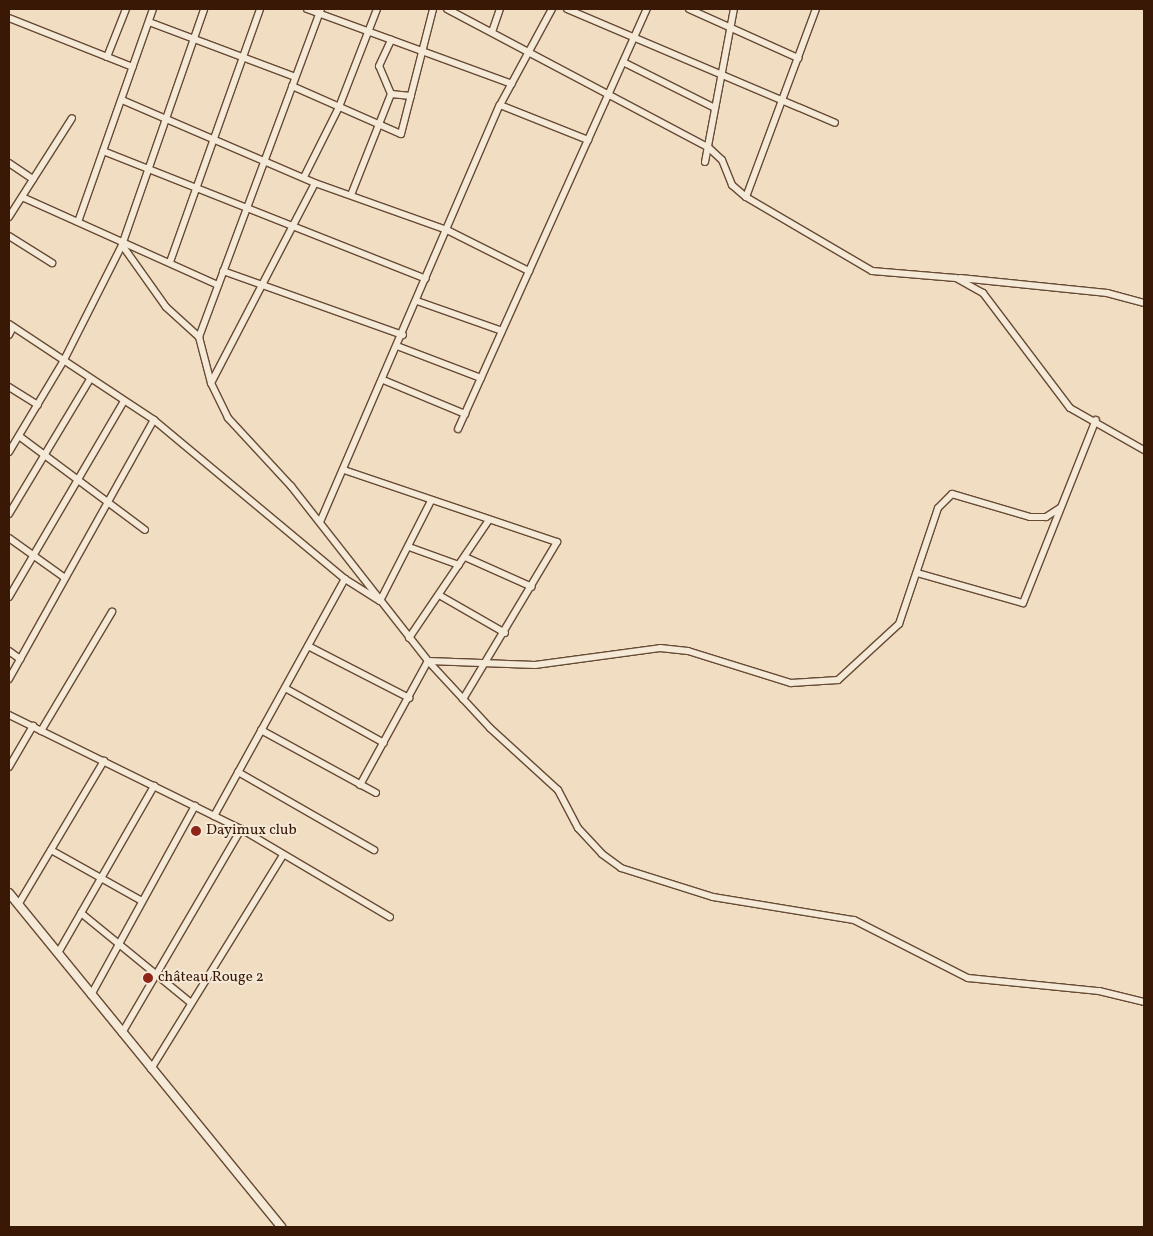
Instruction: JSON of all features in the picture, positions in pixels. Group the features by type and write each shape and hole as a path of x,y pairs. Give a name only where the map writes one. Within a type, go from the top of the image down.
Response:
{"street":[{"path":"107,57 126,9"},
{"path":"78,222 153,9"},
{"path":"9,452 64,360 122,245 146,168 204,9"},
{"path":"170,262 260,9"},
{"path":"307,9 320,11 369,32 512,84"},
{"path":"304,177 339,107 377,9"},
{"path":"292,86 401,134 433,9"},
{"path":"446,9 460,12 492,32 708,147 722,160 732,185 746,197 872,272 956,278 1107,293 1144,302"},
{"path":"492,32 500,9"},
{"path":"320,522 398,346 500,105 552,9"},
{"path":"568,9 835,123"},
{"path":"458,429 647,9"},
{"path":"689,9 798,58"},
{"path":"705,162 734,9"},
{"path":"746,197 816,9"},
{"path":"199,337 320,11"},
{"path":"9,18 133,67"},
{"path":"149,22 295,76"},
{"path":"352,195 381,125 391,94 379,66 391,40"},
{"path":"623,62 716,108"},
{"path":"391,94 411,96"},
{"path":"122,100 315,182 447,230 529,271"},
{"path":"500,105 588,140"},
{"path":"9,217 72,118"},
{"path":"103,151 426,279"},
{"path":"9,164 33,179"},
{"path":"211,384 315,182"},
{"path":"22,197 78,222 122,245 170,262 218,285"},
{"path":"9,236 52,263"},
{"path":"122,245 166,307 199,337 211,384 228,418 320,522 408,638 428,661 463,699 558,790 578,828 621,868 713,897 854,920 968,978 1090,990 1144,1002"},
{"path":"223,271 402,335"},
{"path":"956,278 983,293 1070,408 1096,420 1144,450"},
{"path":"417,301 502,331"},
{"path":"9,335 11,325 154,420 345,579 380,601"},
{"path":"398,346 481,378"},
{"path":"9,514 90,378"},
{"path":"383,380 464,414"},
{"path":"9,387 38,405"},
{"path":"9,597 124,401"},
{"path":"9,680 154,420"},
{"path":"917,573 1022,603 1096,420"},
{"path":"19,436 107,504 145,530"},
{"path":"344,470 431,501 557,542 505,634 463,699"},
{"path":"428,661 486,665 587,660 660,648 688,651 791,683 838,680 899,624 938,508 952,494 1030,517 1046,517 1060,508"},
{"path":"380,601 431,501"},
{"path":"408,638 440,595 489,520"},
{"path":"9,538 65,578"},
{"path":"409,547 459,565"},
{"path":"465,557 532,586"},
{"path":"214,816 345,579"},
{"path":"440,595 505,634"},
{"path":"41,731 112,612"},
{"path":"308,646 409,698"},
{"path":"9,651 20,659"},
{"path":"360,785 428,661"},
{"path":"285,688 384,743"},
{"path":"9,714 241,829 390,917"},
{"path":"9,767 33,726"},
{"path":"261,730 376,793"},
{"path":"18,905 104,762"},
{"path":"238,772 374,850"},
{"path":"58,953 154,786"},
{"path":"90,995 195,806"},
{"path":"122,1033 241,829"},
{"path":"51,850 142,901"},
{"path":"151,1069 283,855"},
{"path":"10,897 58,953 90,995 281,1227"},
{"path":"81,914 191,1003"}],"place":[{"name":"Dayimux club","path":"196,831"},
{"name":"château Rouge 2","path":"148,978"}]}
